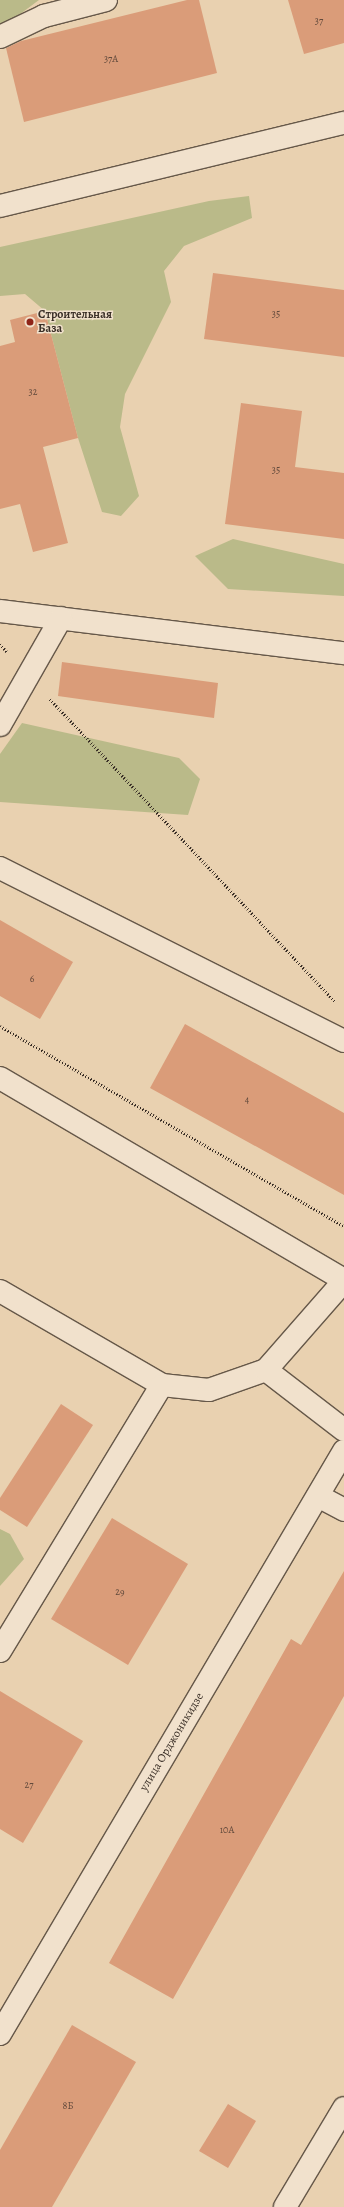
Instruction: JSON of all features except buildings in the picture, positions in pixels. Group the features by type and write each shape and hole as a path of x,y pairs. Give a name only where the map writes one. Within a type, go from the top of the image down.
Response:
{"street":[{"path":"0,37 44,16 106,0"},
{"path":"0,206 344,122"},
{"path":"0,611 344,654"},
{"path":"0,725 61,618"},
{"path":"0,868 344,1041"},
{"path":"0,1078 344,1280 266,1370 209,1390 162,1385 0,1291"},
{"path":"266,1370 344,1430"},
{"path":"1,1646 162,1385"},
{"name":"улица Орджоникидзе","path":"0,2034 344,1451"},
{"path":"318,1496 344,1510"},
{"path":"285,2207 344,2108"}],"path":[{"path":"0,644 28,676 339,1006"},
{"path":"0,1026 344,1226"}],"green space":[{"path":"0,0 39,0 0,29"},
{"path":"249,196 252,218 184,246 164,271 171,302 125,394 120,427 139,496 121,516 102,512 78,438 45,311 25,294 0,296 0,247 209,201"},
{"path":"233,539 344,564 344,596 228,589 195,556"},
{"path":"22,723 179,758 200,779 188,815 0,802 0,754"},
{"path":"0,1529 10,1534 24,1559 0,1586"}],"place":[{"name":"Строительная База","path":"30,322"}]}
